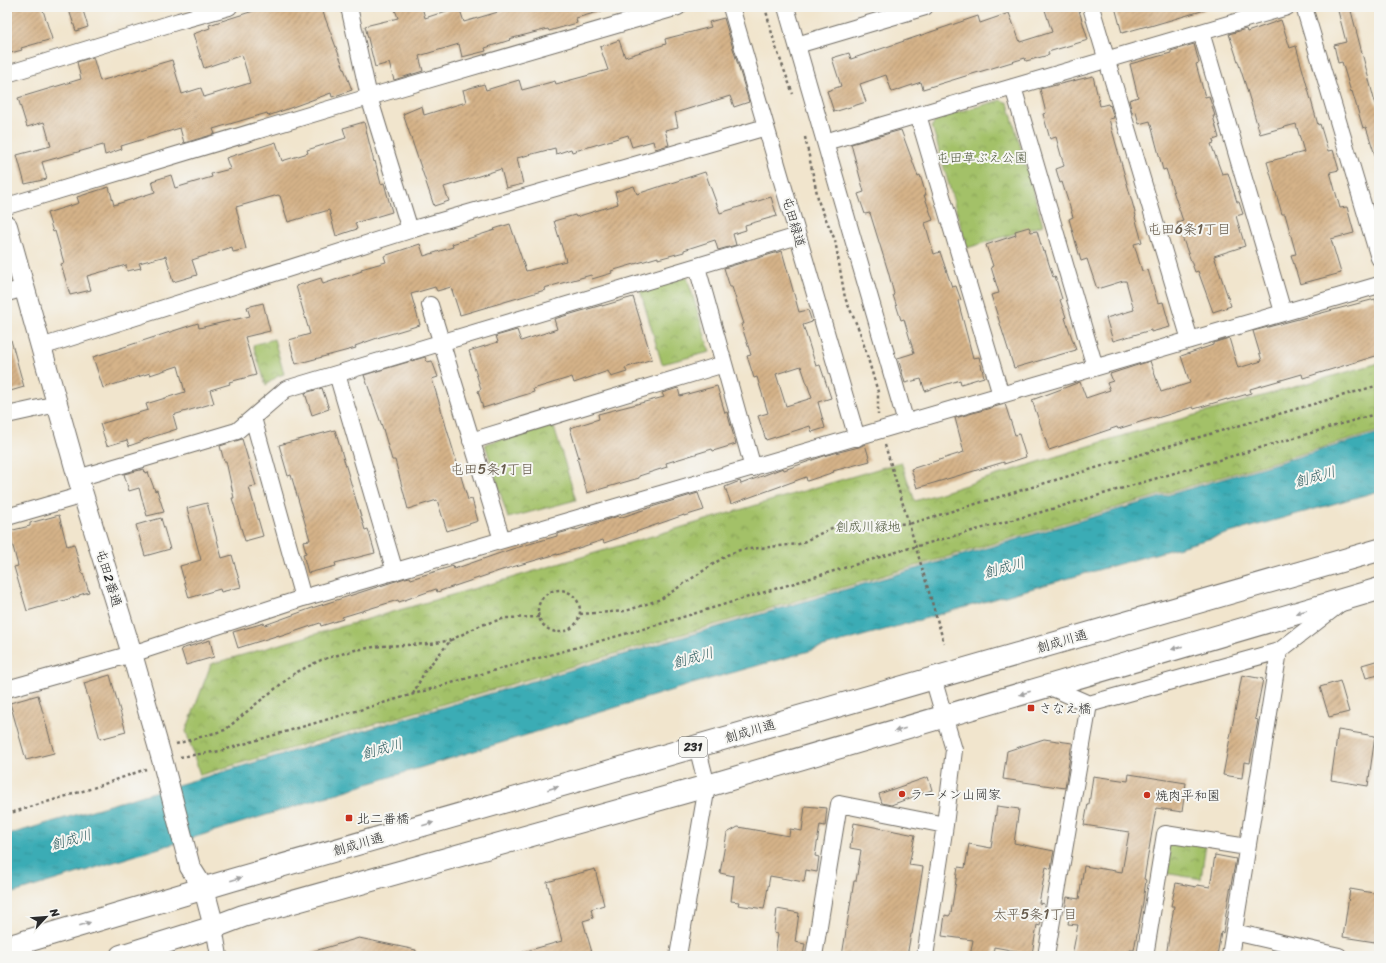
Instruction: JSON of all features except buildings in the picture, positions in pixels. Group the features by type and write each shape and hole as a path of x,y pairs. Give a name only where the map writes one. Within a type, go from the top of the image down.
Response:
{"highway":[{"name":"創成川通","path":"7,947 1379,550"},
{"path":"121,956 153,951 243,916 707,786 1379,589"}],"street":[{"path":"7,74 177,14 229,7"},
{"path":"349,7 369,97 410,230"},
{"path":"7,206 369,97 678,7"},
{"name":"屯田緑道","path":"731,7 857,438"},
{"path":"786,7 906,423"},
{"path":"797,45 925,7"},
{"path":"1092,7 1190,340"},
{"path":"825,142 1287,7"},
{"path":"1304,7 1379,258"},
{"path":"1201,32 1283,312"},
{"path":"1013,88 1095,367"},
{"path":"918,115 1001,395"},
{"path":"41,347 410,230 766,128"},
{"name":"屯田2番通","path":"7,226 16,290 41,347 132,654 163,763 190,867 204,889 214,927"},
{"path":"7,517 81,486 237,431 286,389 798,236"},
{"path":"697,267 753,468"},
{"path":"7,689 132,654 303,598 1379,285"},
{"path":"430,305 502,540"},
{"path":"471,441 724,364"},
{"path":"337,374 395,572"},
{"path":"7,416 57,404"},
{"path":"253,418 303,598"},
{"path":"1048,686 1089,704 1279,651 1347,598"},
{"path":"1230,956 1279,651"},
{"path":"925,956 945,825 954,750 933,678"},
{"path":"1046,956 1089,704"},
{"path":"678,956 707,786 698,746"},
{"path":"814,956 839,804 945,825"},
{"path":"1145,956 1164,834 1247,847"},
{"path":"214,927 219,956"},
{"path":"1234,932 1339,956"}],"path":[{"path":"765,7 775,45 794,97"},
{"path":"805,135 819,203 835,240 845,298 860,332 878,392 878,421"},
{"path":"580,614 626,611 661,599 727,555 740,550 799,544 836,526 855,522 909,524 1379,385"},
{"path":"7,814 93,788 163,763 220,751 413,694 657,625 1379,413"},
{"path":"884,440 944,643"},
{"path":"561,590 568,592 578,601 580,614 578,621 574,627 568,631 561,633 553,632 542,624 539,617 538,610 543,598 554,591 561,590"},
{"path":"176,744 225,730 295,673 321,660 355,650 381,646 431,644 452,640 481,626 506,618 539,617"},
{"path":"413,694 425,672 452,640"}],"green space":[{"name":"屯田草ぶえ公園","path":"1001,100 1008,103 1043,225 967,248 932,126 937,118"},
{"path":"687,277 710,352 662,364 640,290"},
{"path":"274,339 284,374 278,376 266,385 253,345"},
{"name":"創成川緑地","path":"1379,363 1379,431 200,775 186,731 211,664 511,578 901,462 915,501 1121,436"},
{"path":"553,424 576,500 508,518 485,444"},
{"path":"1169,839 1206,844 1201,879 1164,873"}],"water":[{"name":"創成川","path":"1379,433 1379,491 692,684 7,895 7,835"}],"place":[{"name":"さなえ橋","path":"1031,708"},
{"name":"ラーメン山岡家","path":"902,794"},
{"name":"焼肉平和園","path":"1147,795"},
{"name":"北二番橋","path":"349,818"}],"district":[{"name":"屯田6条1丁目","path":"1189,229"},
{"name":"屯田5条1丁目","path":"492,469"},
{"name":"太平5条1丁目","path":"1035,914"}]}
